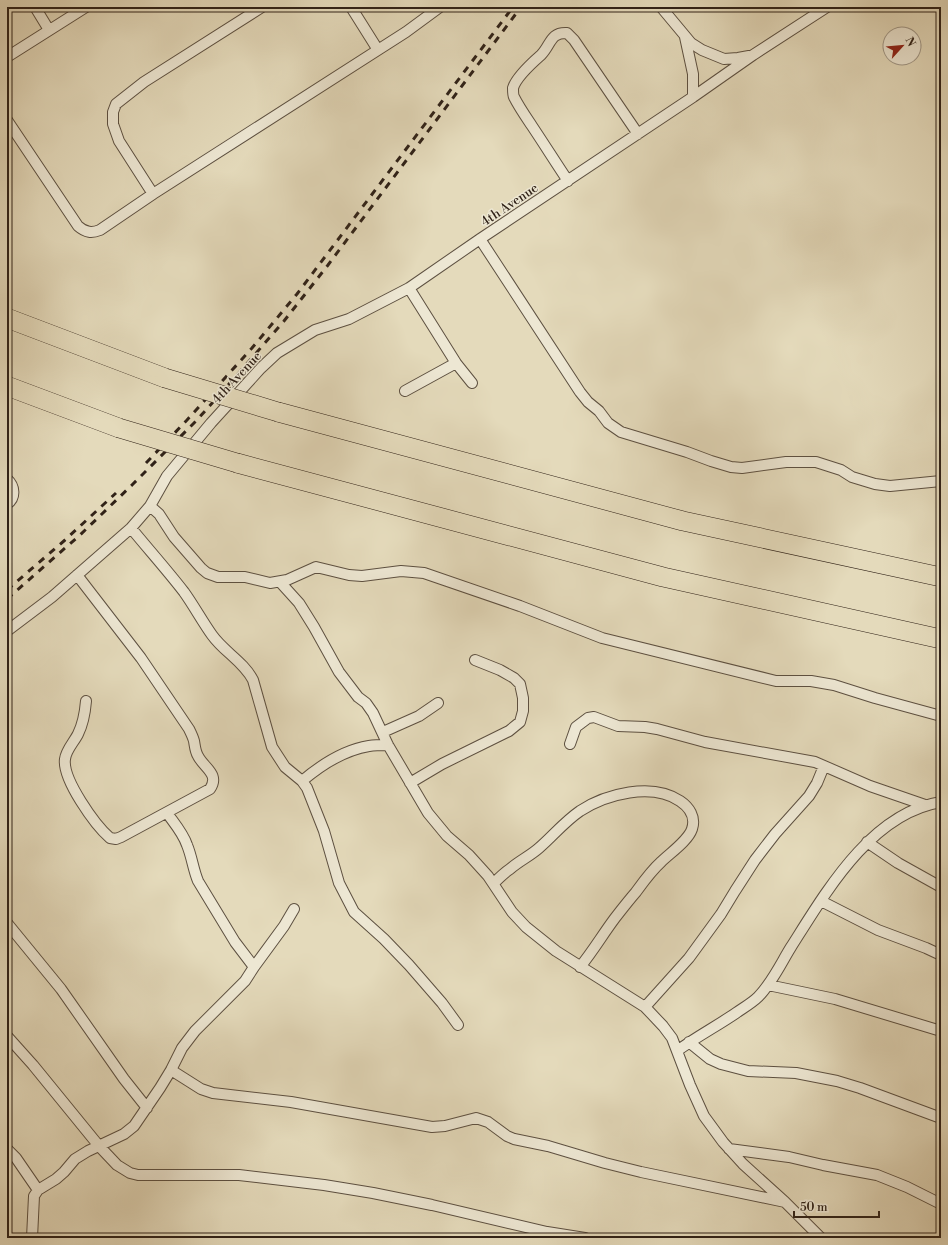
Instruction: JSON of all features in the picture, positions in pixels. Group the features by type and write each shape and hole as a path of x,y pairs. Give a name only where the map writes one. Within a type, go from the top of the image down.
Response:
{"highway":[{"path":"7,318 165,378 278,412 683,521 941,578"},
{"path":"7,386 119,428 237,463 663,577 941,638"}],"street":[{"path":"34,7 49,30"},
{"path":"7,57 86,7"},
{"path":"153,194 119,141 113,124 113,112 116,104 144,82 262,7"},
{"path":"351,7 378,50"},
{"path":"7,120 74,220 83,231 94,232 100,230 153,194 423,21 440,7"},
{"path":"661,7 685,37 702,50 724,58 738,58 753,55"},
{"name":"4th Avenue","path":"7,631 52,597 131,528 150,506 167,476 211,423 261,368 277,353 315,330 349,319 409,288 693,97 814,11 827,7"},
{"path":"568,181 524,114 513,93 513,88 517,81 546,50 553,37 557,34 567,33 574,40 638,134"},
{"path":"685,37 693,74 693,97"},
{"path":"480,239 580,392 588,402 599,411 608,423 621,432 732,467 742,468 786,462 816,462 841,470 852,477 875,484 890,486 932,481 941,482"},
{"path":"409,288 456,363 472,383"},
{"path":"405,392 456,363"},
{"path":"7,479 14,491 13,498 7,504"},
{"path":"150,506 159,514 174,537 201,568 207,573 218,576 245,577 270,583 287,580 316,567 349,575 362,576 401,572 424,573 520,606 602,638 776,681 811,681 834,685 941,716"},
{"path":"131,528 183,591 212,636 222,647 242,664 249,673 253,680 272,747 285,767 302,781 307,788 324,831 339,883 354,912 384,939 409,965 442,1003 458,1025"},
{"path":"77,575 141,658 190,729 198,757 212,774 214,782 210,789 121,837 112,839 105,834 90,814 70,780 66,769 65,759 67,752 82,726 86,701"},
{"path":"280,582 299,603 339,672 358,697 366,703 373,713 388,745 428,813 448,836 469,855 494,883 512,912 526,927 556,951 645,1008 663,1026 672,1038 704,1116 723,1142 820,1238"},
{"path":"410,783 442,764 509,731 520,722 523,711 523,698 520,684 514,678 500,670 475,660"},
{"path":"383,732 408,722 438,704"},
{"path":"570,744 576,727 588,718 594,717 618,726 657,729 705,742 798,759 824,766 870,786 925,805"},
{"path":"302,781 316,770 342,755 368,746 388,745"},
{"path":"645,1008 689,958 721,914 734,891 755,860 775,834 809,796 824,766"},
{"path":"494,883 510,868 539,848 572,817 588,806 602,800 631,792 650,791 669,796 684,804 693,817 693,826 690,834 653,870 616,917 580,967"},
{"path":"677,1051 745,1008 758,997 768,985 803,928 838,876 867,842 894,820 925,805 941,802"},
{"path":"167,813 185,839 198,881 235,942 254,967"},
{"path":"867,842 898,863 941,887"},
{"path":"821,901 878,930 941,955"},
{"path":"32,1238 34,1196 38,1190 60,1175 76,1159 88,1151 124,1134 134,1126 171,1070 182,1048 196,1031 245,981 284,926 294,909"},
{"path":"7,922 61,988 124,1080 147,1108"},
{"path":"768,985 835,1000 941,1031"},
{"path":"7,1036 33,1065 99,1146 117,1165 130,1173 138,1175 238,1175 324,1185 373,1193 548,1232 585,1238"},
{"path":"689,1042 710,1059 721,1064 748,1071 796,1073 837,1081 941,1118"},
{"path":"171,1070 201,1089 213,1093 291,1102 432,1127 445,1126 476,1118 488,1122 507,1136 514,1139 548,1146 641,1172 784,1202"},
{"path":"7,1149 16,1158 38,1190"},
{"path":"729,1149 793,1158 877,1175 907,1187 941,1204"}],"railway":[{"path":"146,463 252,348 297,294 513,7"},
{"path":"7,599 80,535 197,420 284,321 328,265 521,7"},
{"path":"7,590 65,540 116,493"}]}
